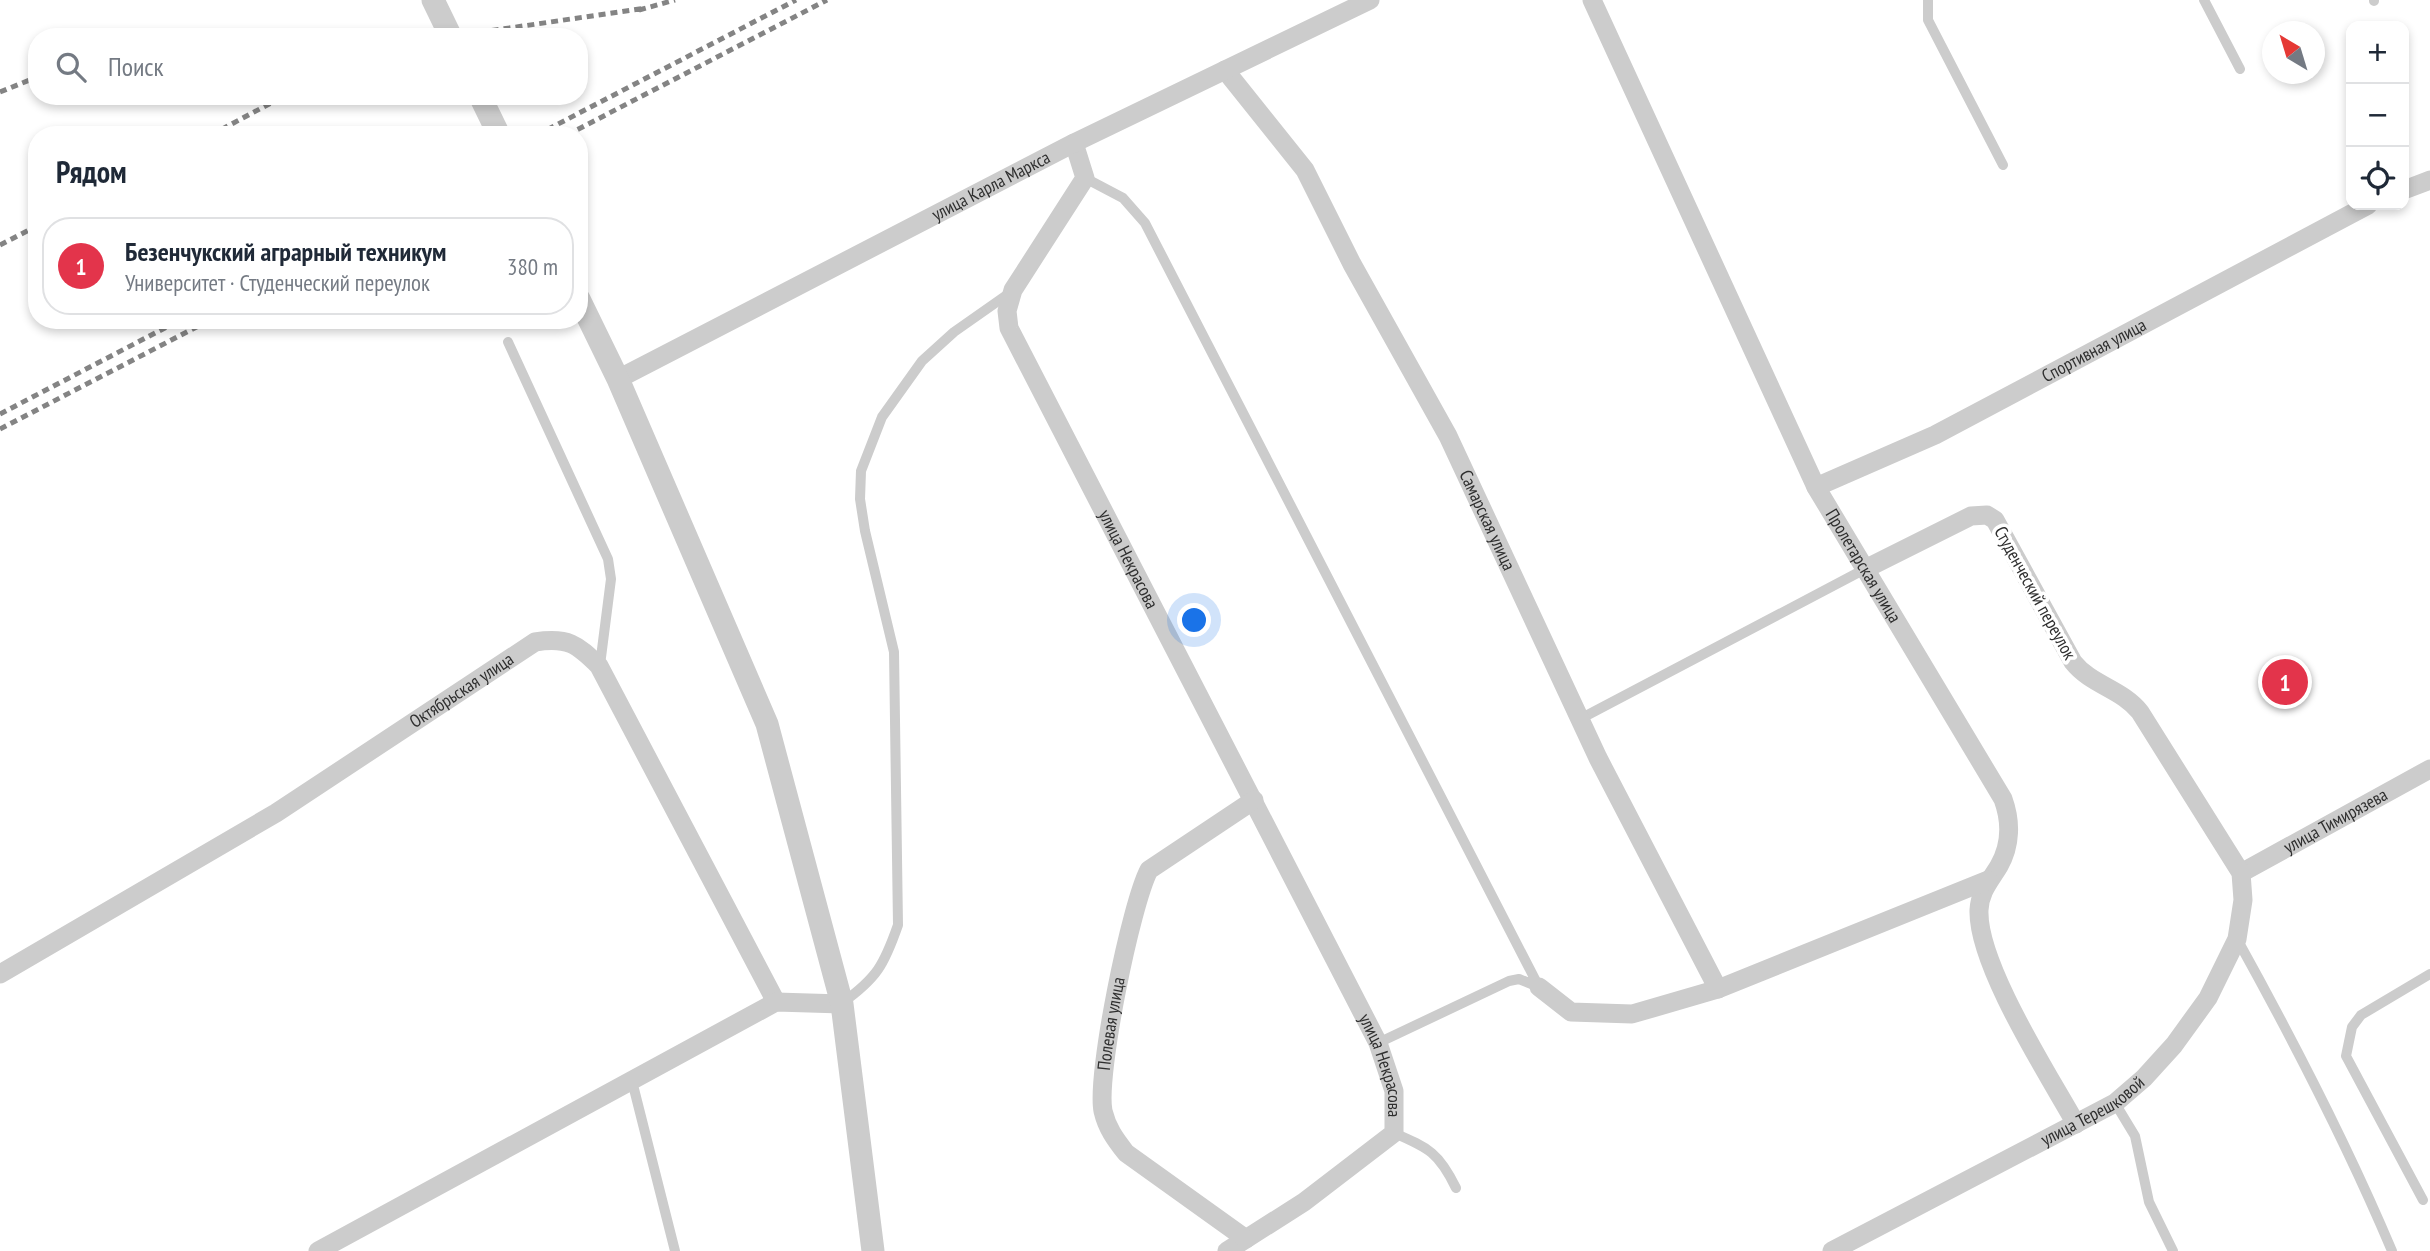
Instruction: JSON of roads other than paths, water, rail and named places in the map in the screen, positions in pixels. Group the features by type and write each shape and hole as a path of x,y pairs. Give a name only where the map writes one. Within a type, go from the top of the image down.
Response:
{"street":[{"path":"433,0 447,28"},
{"name":"улица Карла Маркса","path":"618,379 1074,143 1370,0"},
{"name":"Пролетарская улица","path":"1592,0 1816,487 1935,690 2003,799 2009,828 2007,847 1981,895 1980,928 1987,954 2001,985 2076,1124"},
{"name":"Самарская улица","path":"1225,69 1305,170 1352,264 1448,436 1580,719 1718,989"},
{"path":"484,105 495,126"},
{"path":"1074,143 1085,178"},
{"name":"улица Некрасова","path":"1085,178 1013,290 1007,311 1015,345 1128,554 1378,1043 1394,1091 1394,1133"},
{"path":"2409,188 2430,180"},
{"name":"Спортивная улица","path":"1816,487 1935,435 2359,210"},
{"path":"588,317 618,379 767,724 842,1004 873,1251"},
{"name":"Студенческий переулок","path":"1865,569 1971,516 1987,515 1995,520 2073,662 2088,677 2126,697 2140,712 2241,873"},
{"name":"Октябрьская улица","path":"0,974 276,813 536,642 560,638 581,648 600,666 776,1002"},
{"name":"улица Тимирязева","path":"2241,873 2430,769"},
{"name":"Полевая улица","path":"1246,1239 1126,1153 1111,1134 1103,1110 1103,1065 1133,916 1140,887 1149,870 1254,800"},
{"name":"улица Терешковой","path":"1832,1251 2115,1103 2174,1045 2208,998 2237,939 2242,900 2241,873"},
{"path":"1539,987 1571,1012 1632,1014 1718,989 1988,880"},
{"path":"318,1251 776,1002 842,1004"},
{"path":"1227,1251 1304,1202 1394,1133"}],"lane":[{"path":"1928,0 1928,20 2003,165"},
{"path":"2204,0 2240,68"},
{"path":"1085,178 1123,198 1145,223 1539,987"},
{"path":"842,1004 871,982 887,955 898,925 894,652 865,531 860,499 861,471 882,417 922,362 954,332 1013,290"},
{"path":"508,342 608,559 611,579 600,666"},
{"path":"1580,719 1865,569"},
{"path":"2237,939 2287,1030 2370,1197 2392,1251"},
{"path":"2423,1200 2346,1056 2352,1027 2361,1015 2430,974"},
{"path":"1378,1043 1508,981 1519,979 1539,987"},
{"path":"632,1081 675,1251"},
{"path":"2115,1103 2135,1136 2148,1202 2173,1251"},
{"path":"1394,1133 1427,1147 1442,1160 1456,1188"}],"railway":[{"path":"639,10 675,0"},
{"path":"554,126 796,0"},
{"path":"584,126 827,0"},
{"path":"509,28 646,8"},
{"path":"0,92 28,81"},
{"path":"228,126 267,105"},
{"path":"0,245 28,231"},
{"path":"0,414 163,329"},
{"path":"0,429 193,329"}],"place":[{"name":"Безенчукский аграрный техникум","path":"2285,682"}]}
